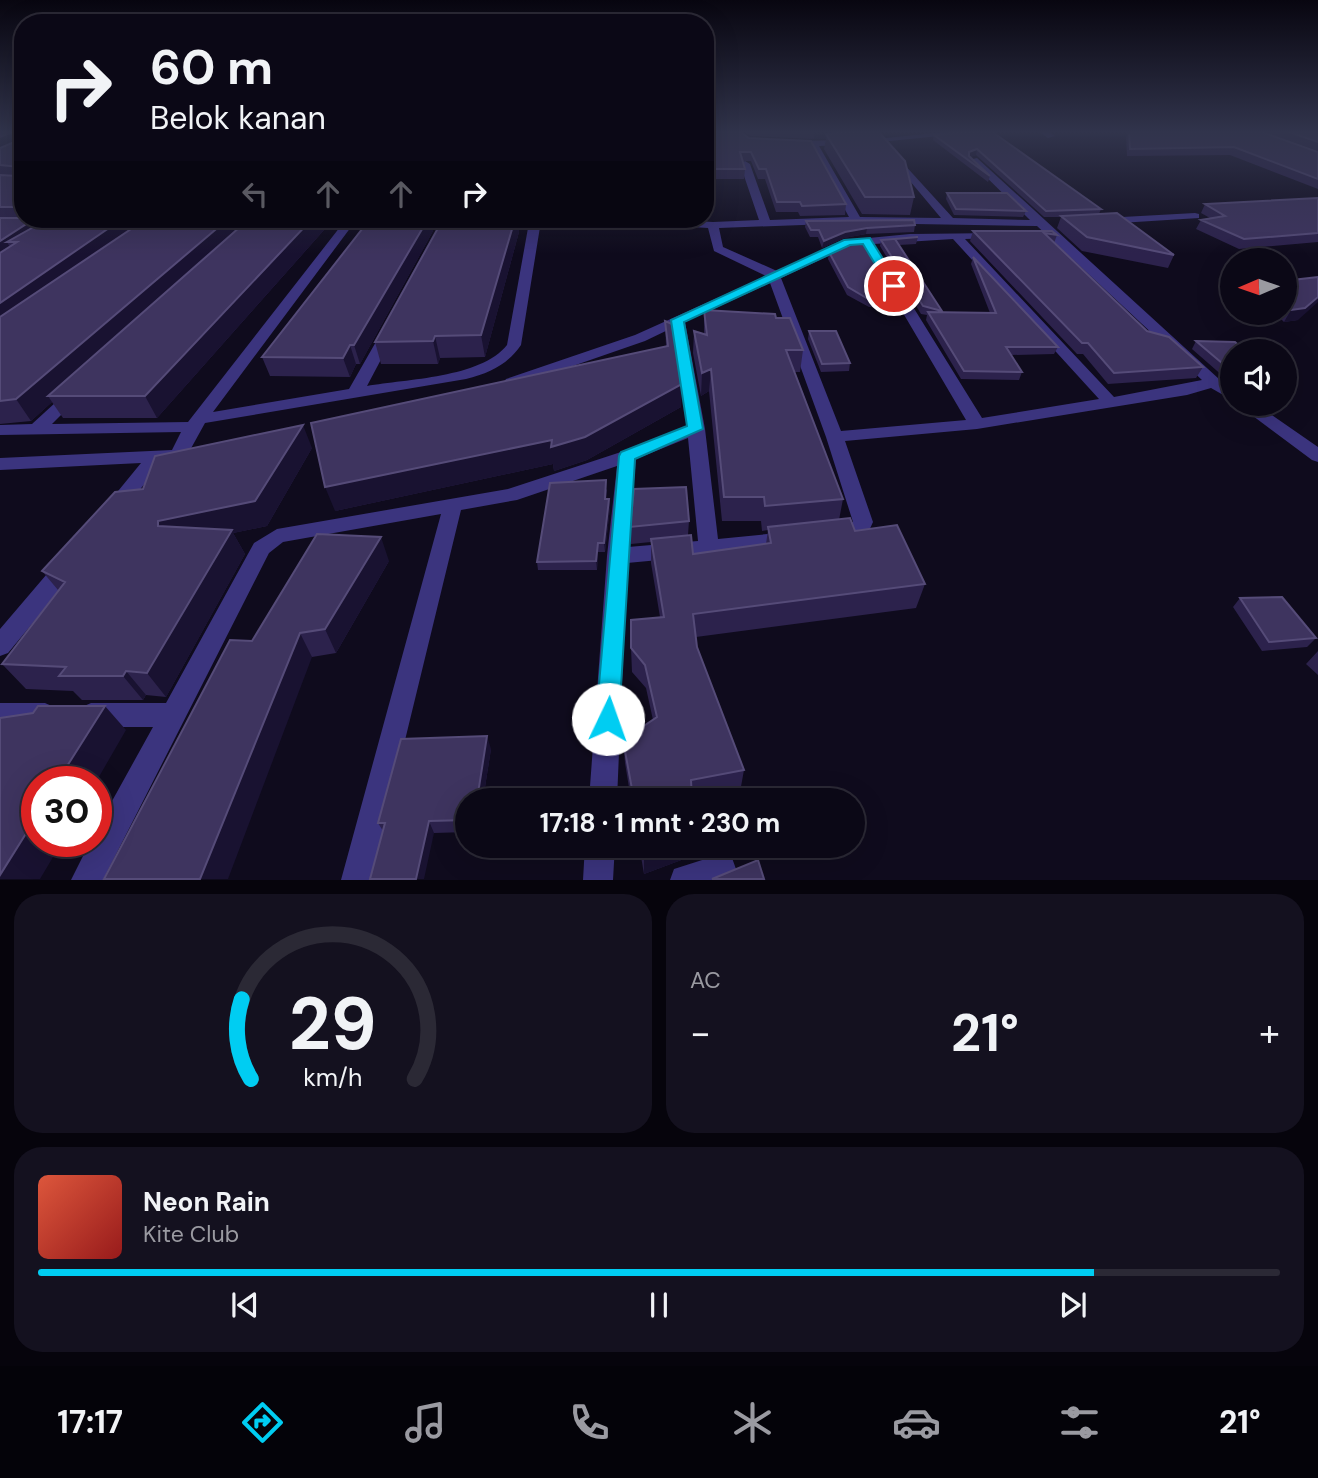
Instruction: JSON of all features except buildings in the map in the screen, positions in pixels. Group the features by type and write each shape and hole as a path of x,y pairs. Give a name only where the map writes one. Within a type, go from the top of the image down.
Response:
{"street":[{"path":"748,172 765,222"},
{"path":"829,172 856,220"},
{"path":"907,172 952,228 1109,401"},
{"path":"987,172 1040,223"},
{"path":"1096,221 1195,216"},
{"path":"714,225 856,220 952,228 1058,229"},
{"path":"495,388 640,338 774,274 848,243 952,228 1040,223 1058,229 1220,387"},
{"path":"99,526 175,455 346,228"},
{"path":"423,228 454,228"},
{"path":"0,430 197,423 356,391 466,374 493,366 506,357 514,345 534,228"},
{"path":"617,556 709,549 851,532 861,528 863,522 835,437 774,274 718,249 714,228"},
{"path":"866,240 977,424"},
{"path":"356,391 395,320"},
{"path":"678,320 696,429 709,549"},
{"path":"835,437 977,424 1187,390 1213,382"},
{"path":"36,430 86,383"},
{"path":"1262,416 1318,456"},
{"path":"86,880 261,548 277,536 510,495 627,456 696,429"},
{"path":"0,464 175,455"},
{"path":"604,788 617,556 627,456"},
{"path":"356,880 453,505"},
{"path":"0,646 83,546"},
{"path":"0,715 172,715"},
{"path":"598,880 599,858"},
{"path":"685,880 721,869"}],"route":[{"path":"608,719 617,556 627,456 696,429 678,320 774,274 848,243 866,240 894,286"}]}
